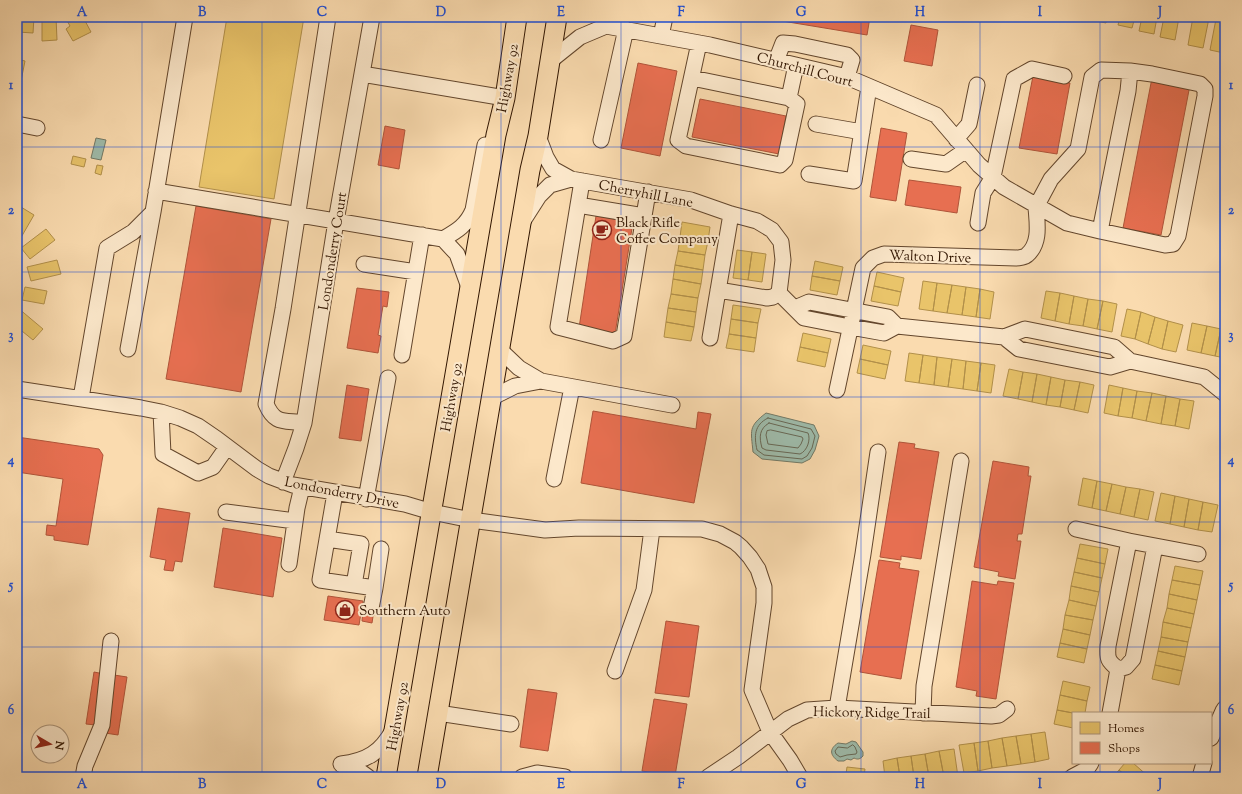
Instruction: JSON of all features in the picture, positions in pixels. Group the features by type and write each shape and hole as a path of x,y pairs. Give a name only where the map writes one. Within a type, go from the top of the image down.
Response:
{"main road":[{"name":"Highway 92","path":"386,777 496,135 518,17"},
{"path":"427,777 521,224 538,136 556,17"}],"street":[{"path":"128,349 185,17"},
{"path":"304,422 278,420 271,414 266,404 283,309 296,215 328,17"},
{"name":"Londonderry Court","path":"283,482 304,422 336,221 372,17"},
{"path":"661,36 665,17"},
{"path":"550,61 602,21"},
{"name":"Churchill Court","path":"602,21 626,30 699,43 847,78 936,115 979,165 1004,187 1036,207 1067,223 1165,245 1173,244 1178,236 1205,96 1205,89 1200,84 1130,71"},
{"path":"601,140 626,30"},
{"path":"692,78 788,98 796,104 785,160 780,165 694,148 686,146 678,140 699,43"},
{"path":"776,61 782,43 795,44 847,55 852,60 847,78"},
{"path":"788,98 796,66"},
{"path":"978,223 983,193 993,177 1014,79 1032,69 1064,76"},
{"path":"1036,207 1051,179 1078,150 1092,77 1101,70 1130,71 1128,91 1100,231"},
{"path":"362,74 504,98"},
{"path":"911,159 946,164 961,144 969,124 977,85"},
{"path":"809,174 854,181 869,87"},
{"path":"17,124 37,128"},
{"path":"816,124 862,132"},
{"path":"443,239 464,225 470,216 473,210 485,142 496,135"},
{"path":"538,136 546,157 553,168 576,180"},
{"path":"576,180 578,205 558,328 613,341 624,336 648,192"},
{"path":"521,224 539,196 550,185 576,180"},
{"name":"Cherryhill Lane","path":"576,180 692,200 731,214 757,221 772,230 781,242 783,260 779,293"},
{"path":"156,190 443,239 457,254 470,289"},
{"path":"578,205 644,216"},
{"name":"Walton Drive","path":"837,390 863,268 873,258 884,254 1016,258 1026,256 1034,247 1038,230 1036,207"},
{"path":"80,398 106,248 133,232 152,212"},
{"path":"710,338 731,214"},
{"path":"402,355 422,235"},
{"path":"364,264 416,272"},
{"path":"718,290 767,298 773,297 779,293 804,318 850,328 884,333 897,326 1004,337 1025,329 1114,347 1130,361"},
{"path":"795,308 809,302 888,317 897,326"},
{"path":"1004,337 1020,349 1110,367 1130,361 1204,377 1225,394"},
{"path":"500,350 519,368 541,381"},
{"path":"366,499 388,378"},
{"path":"491,398 514,386 541,381 672,405"},
{"path":"554,480 572,386"},
{"name":"Londonderry Drive","path":"17,389 161,412 180,418 198,426 257,469 283,482 302,487 366,499 405,504 432,512 471,520 545,530 579,528 702,529 727,537 741,547 758,569 764,587 764,603 752,690 770,732 800,777"},
{"path":"161,412 163,454 198,473 213,467 226,447"},
{"path":"837,708 863,554 878,452"},
{"path":"923,713 924,686 961,461"},
{"path":"289,564 295,521 302,487"},
{"path":"334,493 320,580 375,588"},
{"path":"226,512 295,521"},
{"path":"615,671 644,590 652,529"},
{"path":"1076,529 1198,554"},
{"path":"327,539 361,544 354,585"},
{"path":"1118,669 1109,662 1107,655 1129,541"},
{"path":"1118,669 1126,667 1133,659 1156,546"},
{"path":"372,608 381,549"},
{"path":"84,777 85,766 102,725 111,641"},
{"path":"1110,712 1118,669"},
{"name":"Hickory Ridge Trail","path":"708,777 788,719 807,710 837,708 991,716 999,715 1007,709"},
{"path":"1212,735 1225,708"},
{"path":"438,713 510,724"},
{"path":"368,777 352,767 341,764 361,760 378,750 384,744 395,727"},
{"path":"430,757 433,767 439,777"},
{"path":"1072,777 1087,769 1090,764"},
{"path":"1200,777 1204,764"},
{"path":"522,777 538,773 565,777"}],"water":[{"path":"96,138 106,140 101,160 91,158"},
{"path":"766,413 814,425 819,436 815,450 810,459 802,463 762,459 753,452 751,434 753,426"},
{"path":"852,741 856,742 863,752 863,756 859,759 854,758 851,760 847,759 844,761 838,761 832,754 832,750 835,745 838,743 846,744"}],"building: Homes":[{"path":"19,17 34,17 33,33 18,32"},
{"path":"42,17 56,17 57,40 42,41"},
{"path":"65,17 83,17 91,32 73,41 66,29 70,26"},
{"path":"99,17 110,17 107,22"},
{"path":"227,17 304,17 274,199 199,187"},
{"path":"1093,17 1107,17 1106,23 1092,20"},
{"path":"1120,17 1135,17 1132,28 1118,25"},
{"path":"1142,17 1157,17 1154,34 1139,31"},
{"path":"1164,17 1179,17 1175,40 1160,37"},
{"path":"1193,17 1209,18 1203,48 1188,45"},
{"path":"1216,19 1225,21 1224,53 1210,50"},
{"path":"17,59 25,61 19,91 17,91"},
{"path":"73,156 86,159 84,167 71,164"},
{"path":"97,165 103,166 101,175 95,173"},
{"path":"21,207 34,215 19,241 17,240 17,214"},
{"path":"682,222 710,227 708,241 680,237"},
{"path":"46,229 55,240 30,259 21,248"},
{"path":"680,237 708,241 705,255 678,251"},
{"path":"737,250 752,252 748,280 733,278"},
{"path":"678,251 705,255 703,270 675,265"},
{"path":"752,252 766,254 762,282 748,280"},
{"path":"57,260 61,274 31,281 27,267"},
{"path":"815,261 843,267 840,281 812,276"},
{"path":"675,265 703,270 701,284 673,279"},
{"path":"877,272 904,278 901,292 874,286"},
{"path":"812,276 840,281 837,295 810,290"},
{"path":"673,279 701,284 698,298 671,294"},
{"path":"923,281 937,283 933,311 919,309"},
{"path":"937,283 952,285 947,313 933,311"},
{"path":"952,285 966,287 962,315 947,313"},
{"path":"874,286 901,292 898,306 871,301"},
{"path":"25,287 47,291 44,304 22,300"},
{"path":"966,287 980,289 976,317 962,315"},
{"path":"980,289 994,292 990,319 976,317"},
{"path":"1046,291 1060,293 1055,321 1041,318"},
{"path":"1060,293 1074,296 1069,324 1055,321"},
{"path":"671,294 698,298 696,312 668,308"},
{"path":"1074,296 1088,299 1083,326 1069,324"},
{"path":"1088,299 1103,301 1097,329 1083,326"},
{"path":"1103,301 1117,304 1112,332 1097,329"},
{"path":"733,305 761,309 758,323 731,319"},
{"path":"18,308 43,329 33,340 17,327"},
{"path":"668,308 696,312 694,327 666,322"},
{"path":"1127,309 1141,312 1135,339 1121,336"},
{"path":"1141,312 1155,317 1148,344 1135,339"},
{"path":"1155,317 1168,321 1162,349 1148,344"},
{"path":"731,319 758,323 756,338 729,334"},
{"path":"1168,321 1183,325 1176,352 1162,349"},
{"path":"666,322 694,327 691,341 664,337"},
{"path":"1192,323 1207,326 1201,353 1187,350"},
{"path":"1207,326 1221,329 1215,356 1201,353"},
{"path":"1221,329 1225,329 1225,358 1215,356"},
{"path":"803,333 831,339 828,353 800,347"},
{"path":"729,334 756,338 754,352 726,348"},
{"path":"863,345 891,351 888,365 860,359"},
{"path":"800,347 828,353 825,367 797,361"},
{"path":"909,353 923,355 919,383 905,381"},
{"path":"923,355 937,357 934,385 919,383"},
{"path":"937,357 952,359 948,387 934,385"},
{"path":"860,359 888,365 885,379 857,373"},
{"path":"952,359 966,361 963,389 948,387"},
{"path":"966,361 981,363 977,391 963,389"},
{"path":"981,363 995,365 991,393 977,391"},
{"path":"1009,369 1023,372 1018,399 1003,396"},
{"path":"1023,372 1037,374 1032,402 1018,399"},
{"path":"1037,374 1051,377 1046,405 1032,402"},
{"path":"1051,377 1065,380 1060,407 1046,405"},
{"path":"1065,380 1080,382 1074,410 1060,407"},
{"path":"1080,382 1094,385 1088,413 1074,410"},
{"path":"1109,385 1123,388 1118,416 1104,413"},
{"path":"1123,388 1137,391 1132,418 1118,416"},
{"path":"1137,391 1152,393 1146,421 1132,418"},
{"path":"1152,393 1166,396 1161,424 1146,421"},
{"path":"1166,396 1180,399 1175,426 1161,424"},
{"path":"1180,399 1194,401 1189,429 1175,426"},
{"path":"1083,478 1097,481 1092,508 1078,505"},
{"path":"1097,481 1112,484 1106,511 1092,508"},
{"path":"1112,484 1126,487 1120,514 1106,511"},
{"path":"1126,487 1140,489 1134,517 1120,514"},
{"path":"1140,489 1154,492 1148,520 1134,517"},
{"path":"1161,493 1175,496 1170,524 1155,521"},
{"path":"1175,496 1189,499 1184,527 1170,524"},
{"path":"1189,499 1203,502 1198,530 1184,527"},
{"path":"1203,502 1218,505 1212,532 1198,530"},
{"path":"1080,544 1108,549 1105,564 1077,558"},
{"path":"1077,558 1105,564 1102,578 1074,572"},
{"path":"1175,566 1203,571 1200,585 1172,580"},
{"path":"1074,572 1102,578 1099,592 1071,586"},
{"path":"1172,580 1200,585 1197,600 1169,594"},
{"path":"1071,586 1099,592 1096,606 1069,600"},
{"path":"1169,594 1197,600 1194,614 1167,608"},
{"path":"1069,600 1096,606 1093,620 1065,615"},
{"path":"1167,608 1194,614 1191,628 1163,622"},
{"path":"1065,615 1093,620 1090,635 1063,629"},
{"path":"1163,622 1191,628 1188,642 1161,637"},
{"path":"1063,629 1090,635 1087,649 1060,643"},
{"path":"1161,637 1188,642 1185,657 1158,651"},
{"path":"1060,643 1087,649 1084,663 1057,657"},
{"path":"1158,651 1185,657 1182,671 1155,665"},
{"path":"1155,665 1182,671 1179,685 1152,679"},
{"path":"1063,681 1090,687 1087,701 1060,695"},
{"path":"1060,695 1087,701 1085,712 1072,713 1057,710"},
{"path":"1057,710 1072,713 1072,728 1054,724"},
{"path":"1045,732 1049,759 1035,762 1031,734"},
{"path":"1031,734 1035,762 1021,764 1016,736"},
{"path":"1016,736 1021,764 1007,766 1002,738"},
{"path":"1002,738 1007,766 992,768 988,741"},
{"path":"988,741 992,768 978,771 974,743"},
{"path":"974,743 978,771 964,773 959,745"},
{"path":"954,749 958,777 944,777 939,751"},
{"path":"939,751 944,777 929,777 925,754"},
{"path":"925,754 929,777 914,777 911,756"},
{"path":"911,756 914,777 900,777 897,758"},
{"path":"897,758 900,777 885,777 883,761"},
{"path":"1124,764 1134,764 1149,777 1127,777 1119,770"},
{"path":"847,767 865,769 864,776 868,777 842,777 843,774 846,774"},
{"path":"1119,770 1127,777 1113,777"}],"building: Shops":[{"path":"770,17 870,17 867,35 770,19"},
{"path":"911,25 938,30 932,66 904,61"},
{"path":"638,63 677,71 660,156 621,148"},
{"path":"1033,76 1070,83 1057,154 1019,148"},
{"path":"1152,78 1190,85 1161,235 1123,228"},
{"path":"700,99 786,116 779,154 692,137"},
{"path":"385,126 405,130 399,169 378,165"},
{"path":"881,128 907,133 896,201 870,197"},
{"path":"909,180 961,187 957,213 905,205"},
{"path":"196,206 271,219 241,392 166,379"},
{"path":"596,216 633,222 615,334 579,328"},
{"path":"357,288 389,292 387,307 383,306 378,335 381,336 378,353 347,348"},
{"path":"347,385 369,389 361,441 339,438"},
{"path":"593,411 696,429 698,412 711,414 694,503 581,483"},
{"path":"17,437 99,449 103,455 88,545 54,540 54,536 46,535 47,525 56,526 63,479 17,472"},
{"path":"899,442 915,444 914,448 939,452 921,559 901,556 901,560 880,557"},
{"path":"993,461 1029,467 1028,476 1031,476 1022,534 1018,534 1017,541 1021,541 1015,579 998,576 999,572 974,567"},
{"path":"158,508 190,513 182,562 175,561 173,571 164,570 166,560 150,557"},
{"path":"223,528 282,538 273,597 214,587"},
{"path":"879,560 900,563 899,568 919,571 901,679 860,672"},
{"path":"972,581 997,585 998,581 1014,583 996,699 976,696 977,691 956,687"},
{"path":"328,596 363,601 359,625 324,620"},
{"path":"363,609 374,610 372,623 362,621"},
{"path":"666,621 699,626 689,697 655,693"},
{"path":"94,672 104,674 96,725 86,724"},
{"path":"114,675 127,677 118,735 105,733"},
{"path":"528,689 557,693 548,751 520,747"},
{"path":"654,699 687,704 675,776 642,771"}],"place":[{"name":"Black Rifle Coffee Company","path":"602,230"},
{"name":"Southern Auto","path":"345,610"}]}
